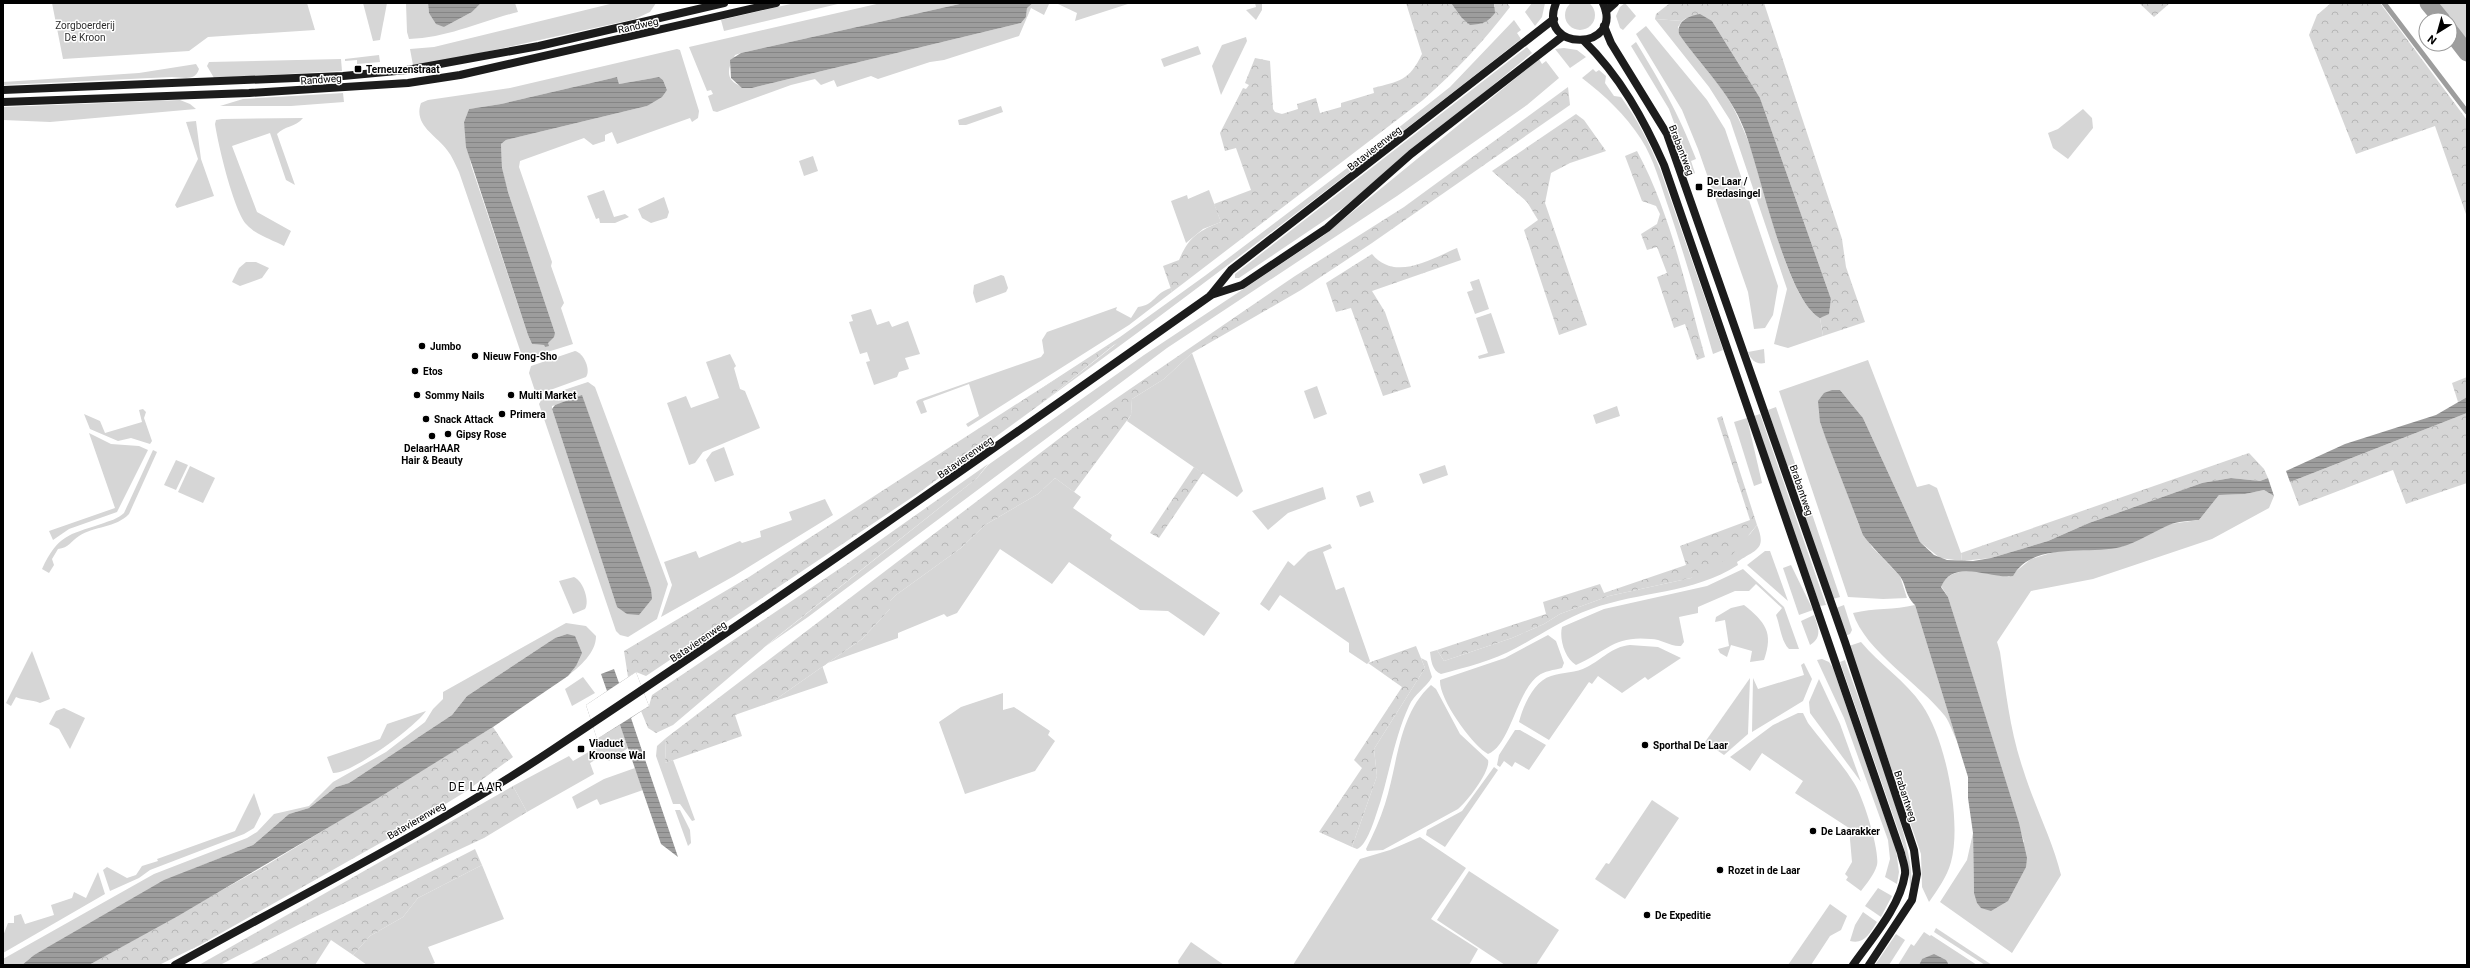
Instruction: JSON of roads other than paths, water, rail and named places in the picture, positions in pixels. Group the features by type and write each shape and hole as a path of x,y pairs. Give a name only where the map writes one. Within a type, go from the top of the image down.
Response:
{"street":[{"name":"Randweg","path":"3,90 343,76 407,70 539,46 724,3"},
{"name":"Randweg","path":"3,102 249,93 408,83 468,73 776,3"},
{"path":"1556,3 1554,19 1557,28 1564,36 1570,39 1584,41 1592,38 1604,26 1605,7 1615,3"},
{"name":"Batavierenweg","path":"175,965 423,828 551,751 923,499 1210,296 1231,270 1554,19"},
{"name":"Brabantweg","path":"1604,26 1611,43 1667,134 1845,642 1914,850 1917,874 1912,900 1870,965"},
{"name":"Batavierenweg","path":"1210,296 1242,285 1327,228 1411,154 1564,36"},
{"path":"1584,41 1597,54 1630,98 1648,128 1664,165 1901,853 1905,872 1900,892 1883,922 1853,965"}],"waterway":[{"path":"2384,3 2467,112"},
{"path":"2428,3 2435,12"},
{"path":"2458,41 2467,53"}],"place":[{"name":"Terneuzenstraat","path":"358,69"},
{"name":"De Laar / Bredasingel","path":"1699,187"},
{"name":"Jumbo","path":"422,346"},
{"name":"Nieuw Fong-Sho","path":"475,356"},
{"name":"Etos","path":"415,371"},
{"name":"Sommy Nails","path":"417,395"},
{"name":"Multi Market","path":"511,395"},
{"name":"Primera","path":"502,414"},
{"name":"Snack Attack","path":"426,419"},
{"name":"Gipsy Rose","path":"448,434"},
{"name":"DelaarHAAR Hair & Beauty","path":"432,436"},
{"name":"Sporthal De Laar","path":"1645,745"},
{"name":"Viaduct Kroonse Wal","path":"581,749"},
{"name":"De Laarakker","path":"1813,831"},
{"name":"Rozet in de Laar","path":"1720,870"},
{"name":"De Expeditie","path":"1647,915"}],"district":[{"name":"DE LAAR","path":"476,787"}],"park label":[{"name":"Zorgboerderij De Kroon","path":"85,30"}]}
